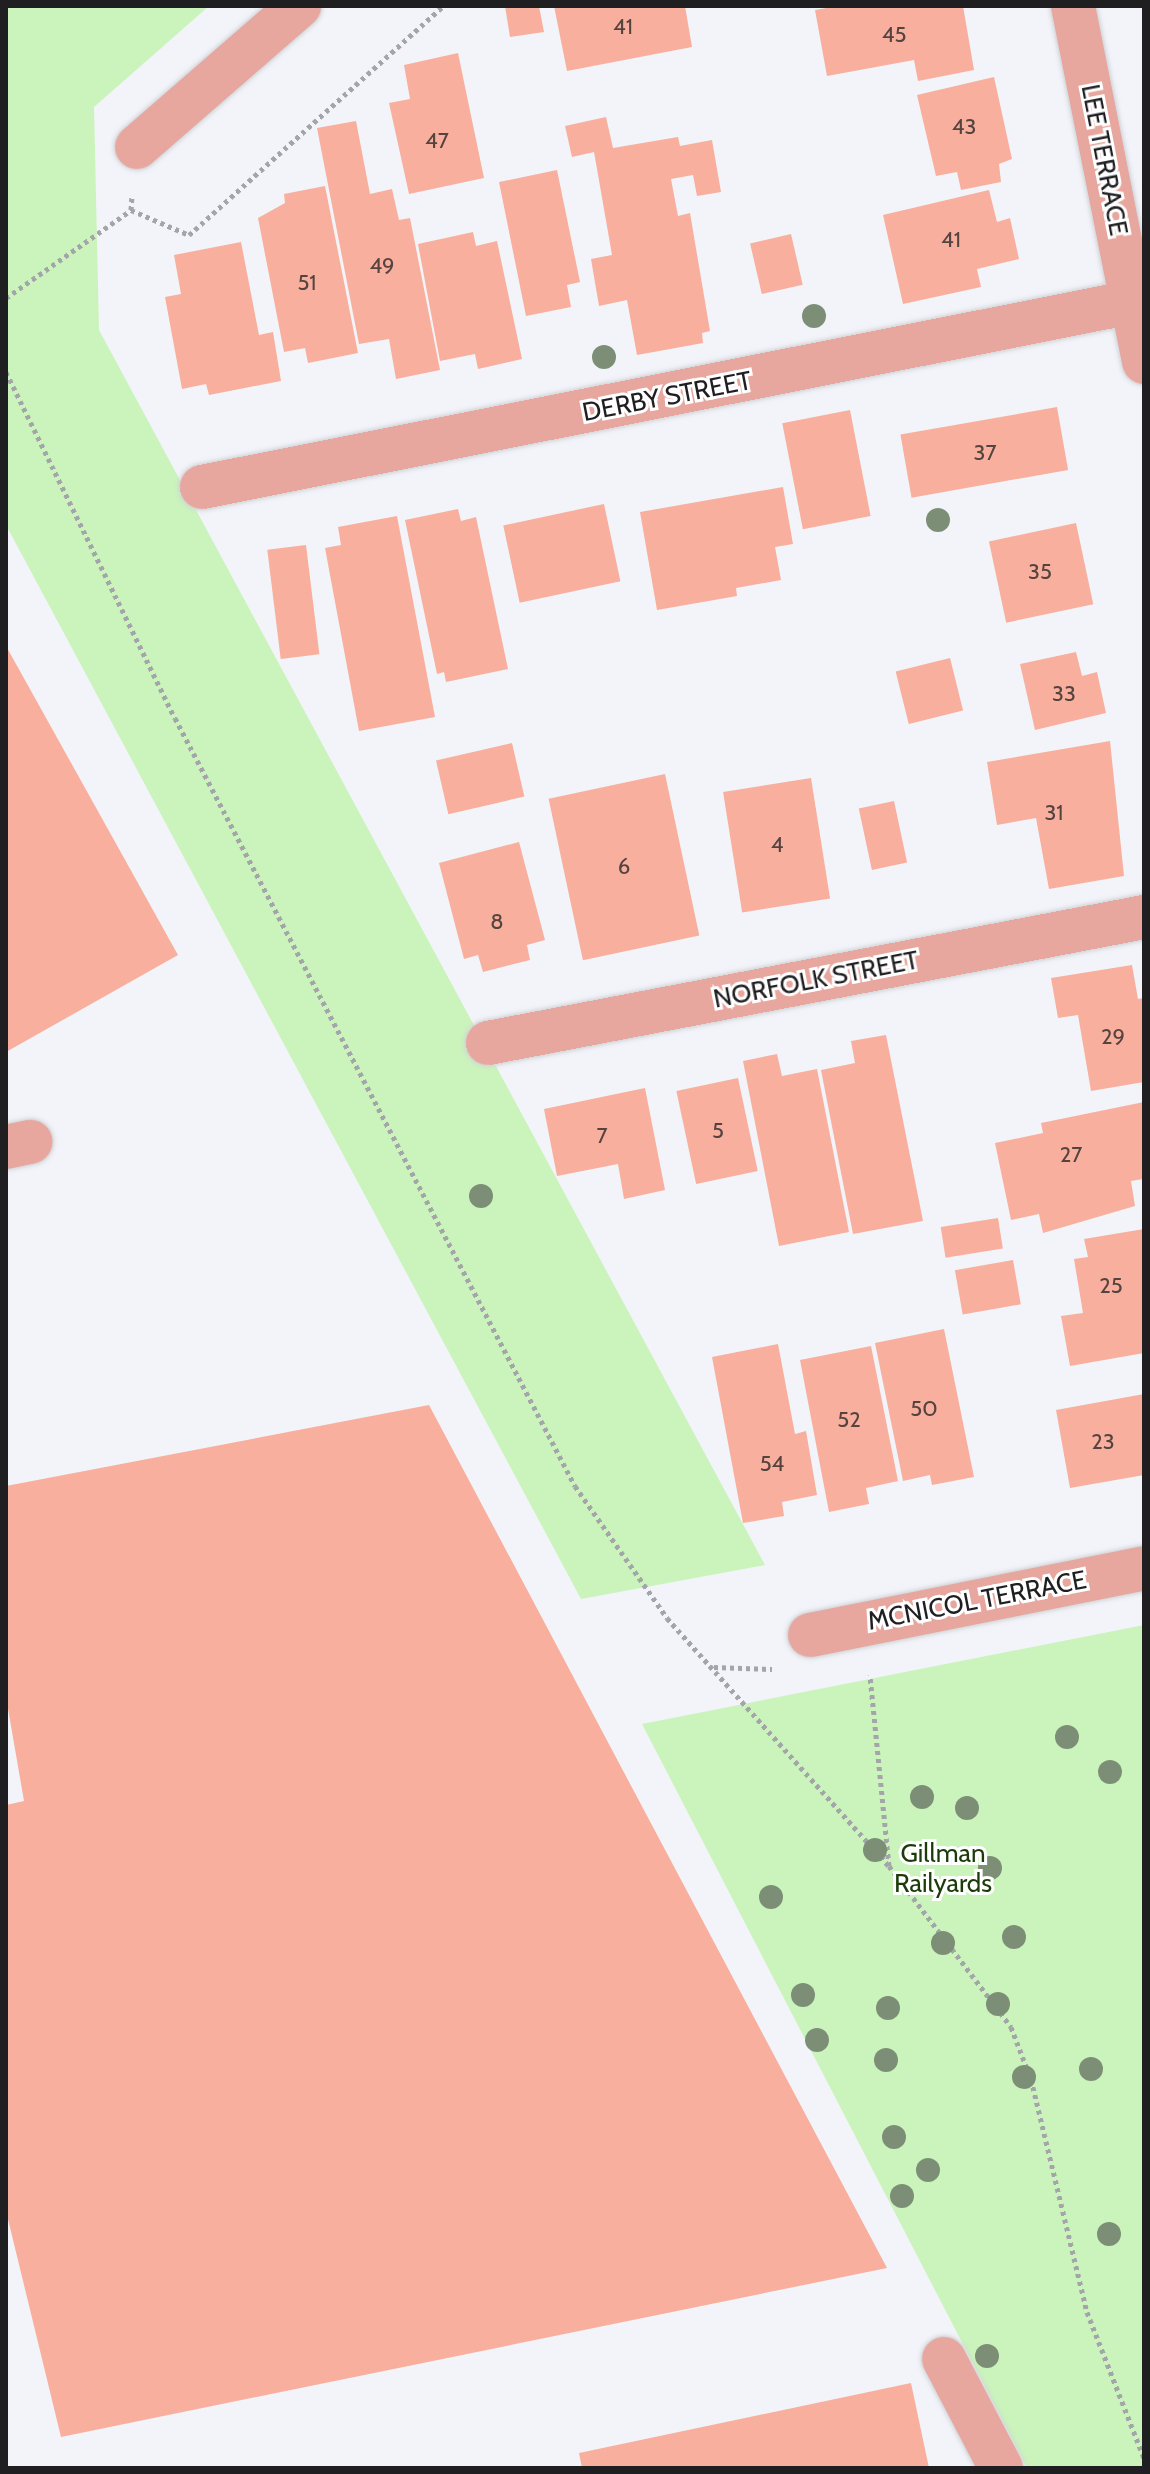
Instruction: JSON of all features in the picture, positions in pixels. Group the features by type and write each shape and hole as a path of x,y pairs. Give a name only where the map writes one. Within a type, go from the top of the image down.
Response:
{"street":[{"path":"137,147 299,6"},
{"name":"LEE TERRACE","path":"1073,6 1144,362"},
{"name":"DERBY STREET","path":"202,487 1132,302"},
{"name":"NORFOLK STREET","path":"488,1043 1144,917"},
{"name":"MCNICOL TERRACE","path":"810,1635 1144,1568"},
{"path":"944,2359 1001,2468"}],"path":[{"path":"6,298 131,210 189,235 443,6"},
{"path":"6,372 175,718 575,1486 667,1618 889,1866 1011,2027 1092,2327 1144,2458"},
{"path":"865,1623 889,1866"}],"green space":[{"path":"6,6 209,6 94,107 99,330 765,1565 581,1599 6,525"},
{"name":"Gillman Railyards","path":"1144,1625 1144,2468 1027,2468 642,1724"}],"building":[{"path":"505,6 539,6 544,32 510,37"},
{"path":"554,6 685,6 692,47 567,71"},
{"path":"838,6 963,6 974,70 918,81 914,60 827,76 815,10"},
{"path":"458,53 484,178 409,194 389,103 410,99 404,65"},
{"path":"994,77 1012,159 999,164 1001,182 961,190 957,172 936,176 917,95"},
{"path":"606,117 613,148 678,137 680,146 712,140 721,192 697,196 693,175 671,179 678,216 690,213 710,331 702,333 703,343 637,355 627,300 599,306 591,259 612,255 594,152 572,157 565,126"},
{"path":"356,121 370,194 392,189 399,220 410,218 440,370 396,379 389,339 359,344 317,128"},
{"path":"557,170 580,282 567,285 571,307 526,316 499,182"},
{"path":"325,186 358,353 308,363 305,348 284,352 258,218 285,203 284,194"},
{"path":"989,190 997,222 1010,218 1019,259 977,269 981,287 903,304 883,215"},
{"path":"473,232 476,246 497,241 522,359 478,369 475,354 440,361 418,244"},
{"path":"791,234 803,285 762,294 750,243"},
{"path":"241,242 259,335 273,332 281,381 209,395 206,384 182,389 165,297 181,294 174,255"},
{"path":"1057,407 1068,470 912,498 900,435"},
{"path":"850,410 871,516 803,529 782,423"},
{"path":"783,487 793,544 775,547 781,580 736,588 737,596 657,610 640,512"},
{"path":"604,504 620,581 520,603 503,525"},
{"path":"458,509 461,521 476,517 508,669 446,682 444,672 437,674 405,520"},
{"path":"397,516 435,717 359,731 325,548 341,545 338,527"},
{"path":"1076,523 1093,604 1006,623 989,542"},
{"path":"306,545 319,654 281,659 267,550"},
{"path":"6,646 178,955 6,1052"},
{"path":"1076,652 1082,676 1097,672 1106,713 1035,730 1020,664"},
{"path":"950,658 963,710 909,724 896,672"},
{"path":"1110,741 1124,876 1049,889 1036,818 997,825 987,762"},
{"path":"512,743 524,797 448,814 436,761"},
{"path":"665,774 699,935 583,960 549,799"},
{"path":"811,778 830,898 742,912 723,792"},
{"path":"894,801 907,863 872,870 859,808"},
{"path":"519,842 545,940 527,945 530,960 483,972 478,955 464,959 439,863"},
{"path":"1132,965 1138,999 1144,998 1144,1082 1091,1091 1078,1015 1058,1018 1051,978"},
{"path":"886,1035 923,1221 853,1234 821,1070 855,1063 851,1041"},
{"path":"777,1054 782,1076 817,1069 849,1232 779,1246 743,1061"},
{"path":"738,1078 758,1171 696,1184 676,1091"},
{"path":"645,1088 665,1190 624,1199 618,1164 557,1176 544,1109"},
{"path":"1144,1102 1143,1179 1131,1181 1135,1206 1043,1233 1039,1214 1011,1220 995,1143 1043,1133 1041,1123"},
{"path":"998,1218 1003,1249 946,1258 941,1227"},
{"path":"1144,1229 1144,1353 1070,1366 1061,1316 1083,1313 1074,1259 1088,1257 1084,1239"},
{"path":"1013,1260 1021,1304 963,1315 955,1270"},
{"path":"944,1329 974,1477 932,1485 930,1475 903,1481 875,1343"},
{"path":"778,1344 795,1434 806,1431 817,1495 782,1502 784,1516 743,1523 712,1357"},
{"path":"871,1346 898,1481 866,1488 869,1504 829,1512 800,1360"},
{"path":"1144,1394 1144,1475 1070,1488 1056,1410"},
{"path":"429,1405 887,2268 61,2437 6,2211 6,1805 24,1801 6,1697 6,1486"},
{"path":"911,2383 929,2468 582,2468 579,2453"}]}
